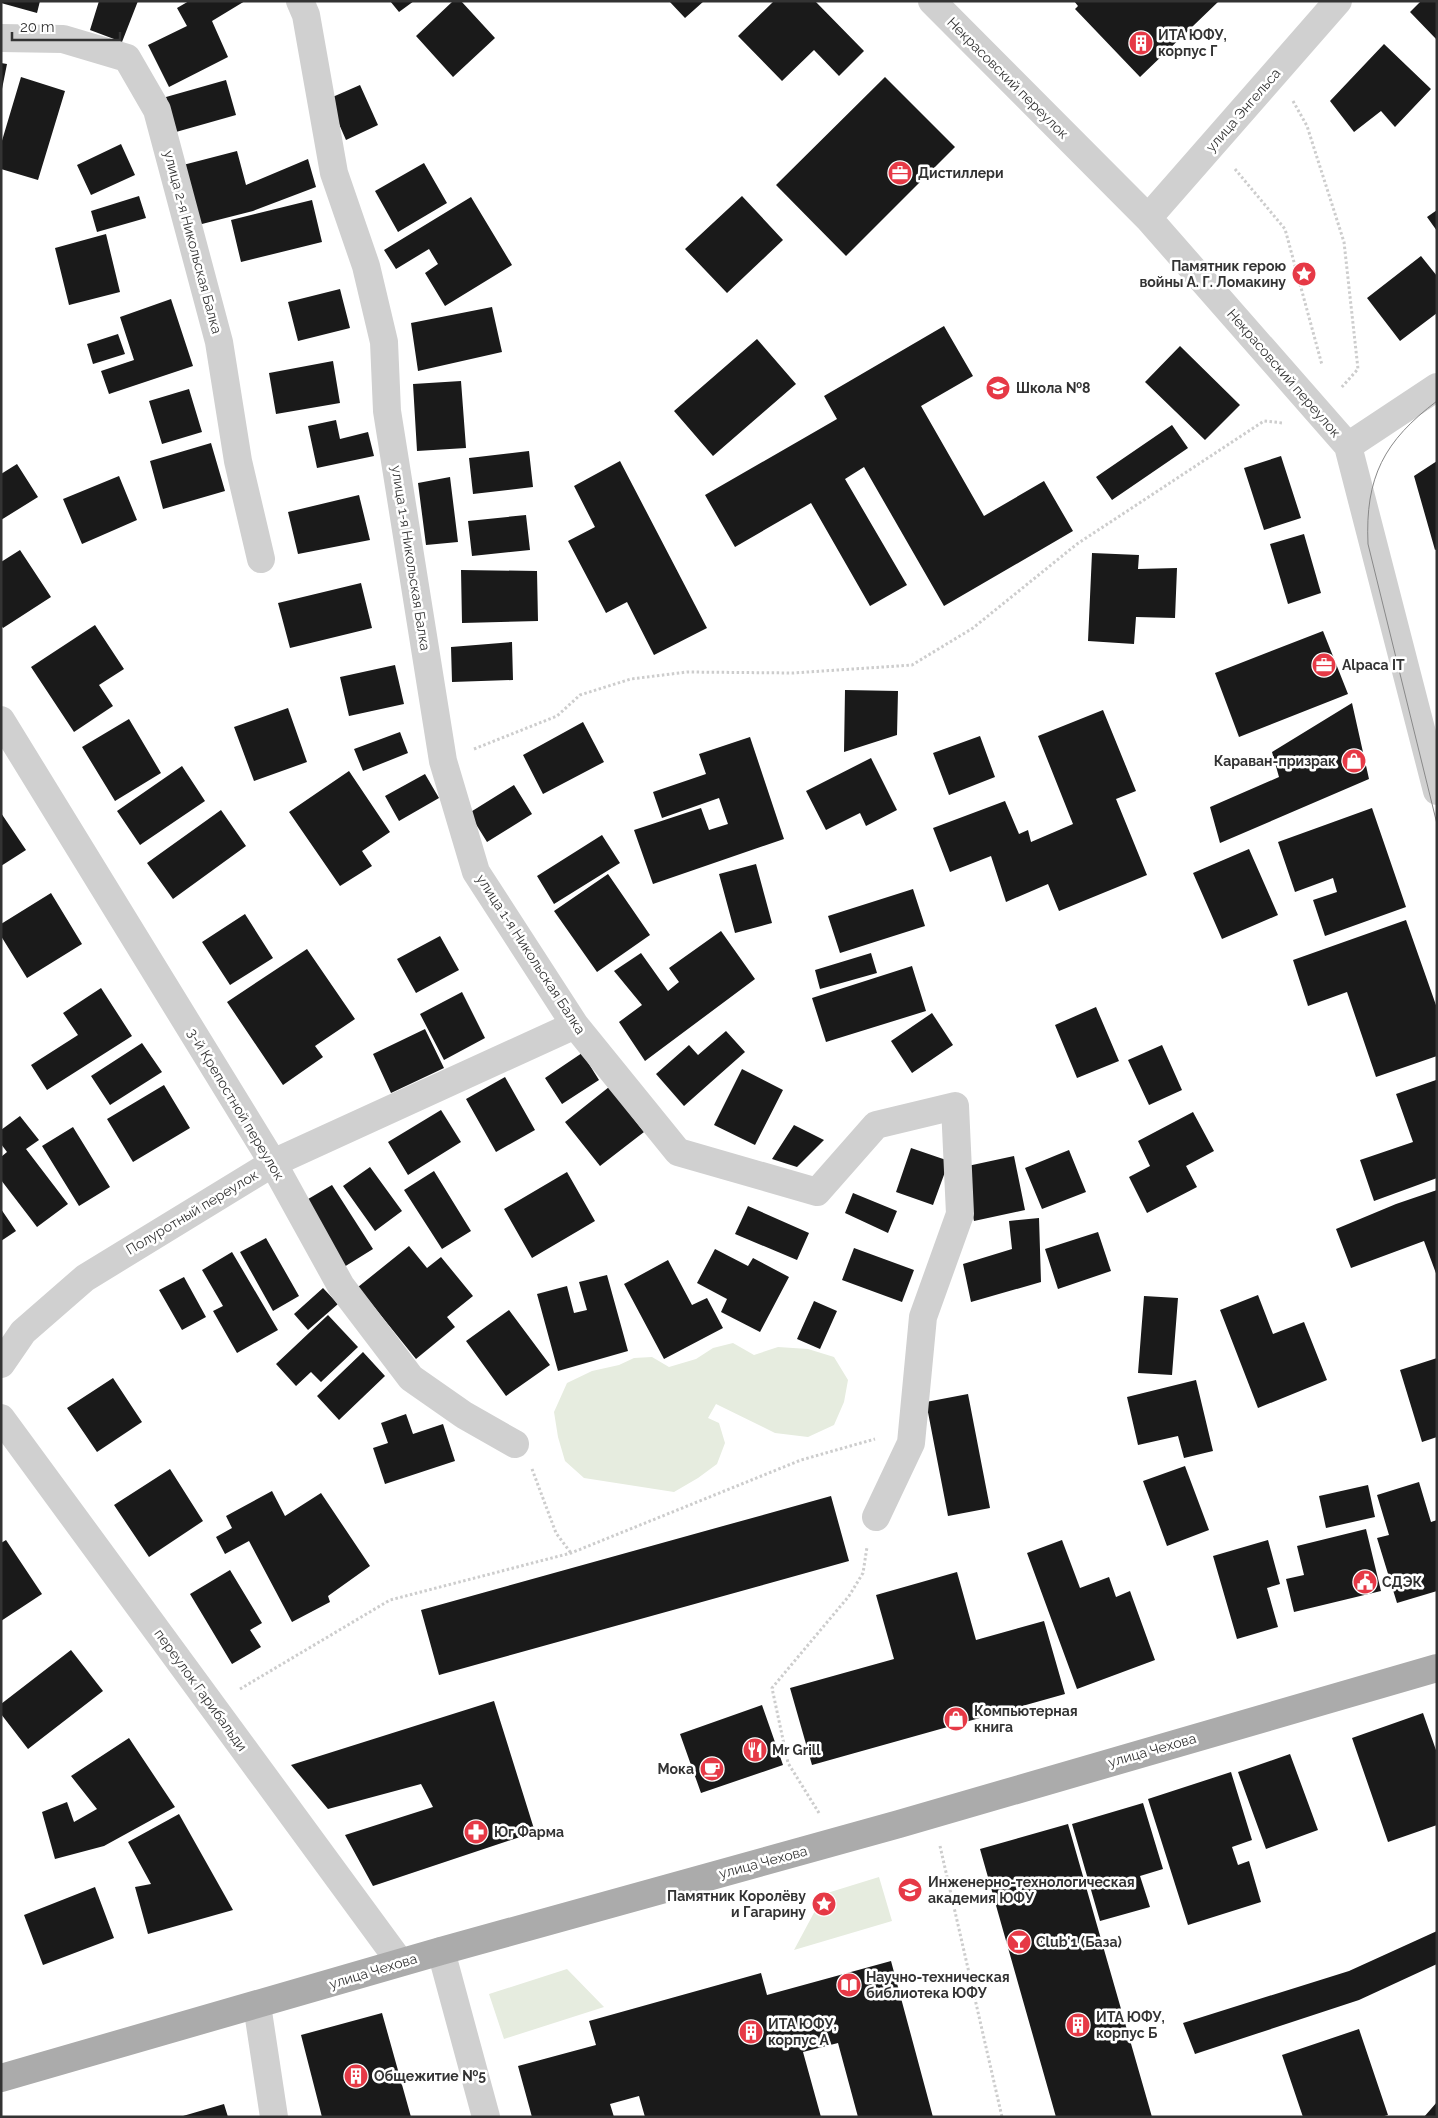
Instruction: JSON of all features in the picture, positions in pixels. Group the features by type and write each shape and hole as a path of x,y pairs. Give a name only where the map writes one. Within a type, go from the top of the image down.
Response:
{"main road":[{"name":"улица Чехова","path":"1,2078 400,1962 835,1842 1437,1668"}],"street":[{"name":"улица 1-я Никольская Балка","path":"300,1 306,15 334,173 366,266 384,342 387,411 443,761 476,872 575,1025 678,1152 817,1192 876,1125 955,1106 960,1214 923,1317 911,1443 876,1517"},
{"name":"Некрасовский переулок","path":"932,1 1148,218 1348,446 1437,791"},
{"name":"улица Энгельса","path":"1148,218 1338,1"},
{"name":"улица 2-я Никольская Балка","path":"1,38 63,39 127,58 157,110 219,342 238,461 261,559"},
{"path":"1348,446 1437,387"},
{"name":"3-й Крепостной переулок","path":"1,720 273,1163 341,1286 411,1378 464,1415 515,1444"},
{"name":"Полуротный переулок","path":"1,1364 23,1332 84,1278 273,1163 575,1025"},
{"name":"переулок Гарибальди","path":"1,1418 400,1962"},
{"path":"441,1951 486,2117"},
{"path":"257,2005 274,2117"}],"path":[{"path":"1276,72 1308,126 1344,242 1358,369 1339,390"},
{"path":"1213,144 1285,229 1324,372"},
{"path":"443,761 557,716 580,696 631,679 687,672 793,673 912,665 973,628 1077,544 1264,420 1292,424"},
{"path":"212,1706 390,1600 571,1553 800,1460 913,1429"},
{"path":"515,1444 529,1462 556,1533 571,1553"},
{"path":"835,1842 788,1763 772,1688 848,1596 863,1574 866,1550 876,1517"},
{"path":"934,1813 1002,2117"}],"shaded area":[{"path":"733,1343 754,1355 778,1347 808,1349 834,1357 848,1380 844,1402 834,1425 808,1437 775,1433 716,1404 708,1418 719,1423 725,1443 717,1464 674,1492 584,1478 565,1461 558,1437 554,1412 567,1383 592,1371 619,1365 634,1358 652,1357 669,1367 696,1359 713,1348"},
{"path":"879,1877 892,1921 794,1950 824,1894"},
{"path":"567,1969 604,2007 504,2039 489,1994"}],"building":[{"path":"1,1 40,1 37,13 1,3"},
{"path":"99,1 138,1 122,42 90,30"},
{"path":"189,1 245,1 212,21 228,57 169,87 148,45 187,26 177,8"},
{"path":"390,1 414,1 399,12"},
{"path":"453,1 461,1 495,38 453,77 416,36"},
{"path":"669,1 704,1 685,18"},
{"path":"774,1 815,1 864,51 839,76 814,50 782,81 738,36"},
{"name":"ИТА ЮФУ, корпус Г","path":"1074,1 1219,1 1140,77 1075,9 1078,6"},
{"path":"1421,1 1437,1 1437,40 1410,12"},
{"path":"1384,44 1431,89 1395,127 1381,111 1354,132 1330,101"},
{"path":"1,63 7,64 2,89 1,89"},
{"path":"21,77 65,91 38,180 1,169 1,144"},
{"path":"885,77 955,147 846,256 776,185"},
{"path":"226,80 236,115 176,132 166,97"},
{"path":"360,85 378,125 346,140 328,99"},
{"path":"121,144 135,175 91,195 77,165"},
{"path":"237,151 246,185 308,159 316,187 253,211 198,225 183,165"},
{"path":"424,163 447,203 398,232 375,191"},
{"path":"139,196 146,218 97,232 91,211"},
{"path":"742,196 783,240 727,293 685,249"},
{"path":"471,197 512,265 445,306 425,273 438,264 429,249 396,269 384,250"},
{"path":"312,200 322,242 241,262 231,220"},
{"path":"1437,210 1437,231 1427,217"},
{"path":"106,234 120,292 69,305 55,248"},
{"path":"1421,256 1437,276 1437,313 1400,341 1367,298"},
{"path":"340,289 350,328 298,341 288,302"},
{"path":"171,299 193,366 109,394 101,371 134,360 120,317"},
{"path":"492,307 502,352 418,371 411,323"},
{"path":"944,326 973,376 921,406 984,516 1044,481 1073,531 944,606 864,467 845,479 907,585 870,606 811,503 735,547 705,495 837,419 824,396"},
{"path":"118,334 125,354 93,364 87,344"},
{"path":"757,339 796,384 713,456 674,411"},
{"path":"1180,346 1240,405 1205,440 1145,382"},
{"path":"333,361 340,403 276,414 269,373"},
{"path":"461,381 466,448 417,451 413,384"},
{"path":"189,389 202,432 162,444 149,401"},
{"path":"336,420 340,439 368,432 374,456 317,468 308,426"},
{"path":"1172,425 1188,448 1112,500 1096,477"},
{"path":"211,443 225,491 163,509 150,461"},
{"path":"529,451 533,487 473,494 469,458"},
{"path":"1281,456 1301,518 1264,530 1244,468"},
{"path":"620,461 707,628 654,655 627,602 606,613 568,541 595,527 574,486"},
{"path":"1437,461 1437,549 1435,550 1414,476"},
{"path":"17,464 38,497 1,520 1,474"},
{"path":"119,476 137,520 82,544 63,499"},
{"path":"450,477 458,542 426,545 418,483"},
{"path":"359,495 370,540 298,554 288,512"},
{"path":"526,515 530,550 472,556 468,521"},
{"path":"1304,534 1321,593 1288,604 1270,544"},
{"path":"20,550 51,597 3,628 1,625 1,562"},
{"path":"1092,553 1139,555 1138,569 1177,568 1175,618 1136,617 1134,644 1088,641"},
{"path":"461,570 537,571 538,621 462,623"},
{"path":"361,583 372,628 290,648 278,603"},
{"path":"95,625 124,669 99,685 113,706 74,732 31,667"},
{"path":"1323,631 1348,694 1239,737 1215,673"},
{"path":"512,642 513,680 452,682 451,647"},
{"path":"395,665 404,704 349,716 340,677"},
{"path":"845,690 898,691 897,735 844,752"},
{"path":"1352,703 1369,779 1220,843 1210,807 1279,777 1272,752"},
{"path":"288,708 307,762 254,781 234,727"},
{"path":"1103,710 1136,791 1116,799 1147,875 1059,911 1048,884 1006,902 991,856 950,872 933,828 1005,801 1019,834 1028,830 1031,842 1073,824 1038,736"},
{"path":"129,719 161,773 115,801 82,747"},
{"path":"583,722 604,762 543,794 523,755"},
{"path":"400,732 408,753 363,771 354,749"},
{"path":"980,736 995,777 949,795 933,753"},
{"path":"750,737 784,839 653,884 634,830 701,808 709,830 728,824 719,798 662,818 653,792 706,774 699,754"},
{"path":"871,758 897,810 866,826 860,813 826,830 806,791"},
{"path":"182,766 205,801 140,845 117,811"},
{"path":"349,771 390,832 362,851 372,866 340,886 289,812"},
{"path":"425,774 439,798 399,821 385,796"},
{"path":"514,785 532,814 487,842 469,813"},
{"path":"1372,808 1406,907 1325,936 1313,900 1337,892 1333,878 1295,892 1278,842"},
{"path":"221,810 246,846 173,899 147,863"},
{"path":"1,813 26,850 1,866"},
{"path":"602,835 620,863 554,904 537,876"},
{"path":"1249,849 1278,915 1222,939 1193,873"},
{"path":"756,864 772,923 735,933 719,874"},
{"path":"608,874 650,935 597,972 554,911"},
{"path":"913,889 925,926 840,953 828,916"},
{"path":"51,893 82,944 27,978 1,936 1,924"},
{"path":"245,914 273,958 230,985 202,942"},
{"path":"1406,920 1437,1008 1437,1056 1376,1077 1347,992 1308,1006 1293,960"},
{"path":"721,931 755,979 645,1061 619,1022 642,1005 614,971 641,953 668,991 679,982 669,968"},
{"path":"440,936 459,970 416,993 397,959"},
{"path":"307,949 355,1019 315,1046 323,1057 283,1085 227,1002"},
{"path":"871,953 877,973 820,989 815,970"},
{"path":"912,966 926,1011 826,1042 812,998"},
{"path":"101,988 132,1036 47,1090 31,1065 78,1035 63,1013"},
{"path":"462,992 485,1038 444,1060 420,1014"},
{"path":"1096,1007 1119,1061 1077,1078 1055,1025"},
{"path":"932,1013 953,1045 912,1073 891,1041"},
{"path":"425,1029 444,1068 391,1093 373,1054"},
{"path":"726,1031 745,1052 684,1106 656,1074 689,1045 698,1055"},
{"path":"142,1043 162,1072 110,1105 91,1076"},
{"path":"1162,1045 1182,1090 1149,1105 1128,1060"},
{"path":"582,1053 599,1080 562,1104 545,1078"},
{"path":"742,1069 783,1090 755,1145 714,1125"},
{"path":"505,1077 535,1130 496,1152 466,1099"},
{"path":"1436,1080 1437,1178 1374,1201 1360,1160 1413,1142 1396,1094"},
{"path":"164,1085 190,1128 133,1162 107,1119"},
{"path":"609,1087 644,1132 600,1166 565,1122"},
{"path":"441,1110 461,1142 408,1175 388,1142"},
{"path":"1193,1112 1214,1151 1186,1166 1197,1187 1147,1213 1129,1177 1150,1166 1138,1141"},
{"path":"20,1116 39,1140 26,1149 68,1204 37,1227 1,1180 1,1157 7,1152 1,1144 1,1130"},
{"path":"794,1125 824,1140 797,1167 772,1159"},
{"path":"73,1127 110,1187 79,1206 42,1146"},
{"path":"911,1148 949,1161 933,1205 896,1192"},
{"path":"1069,1150 1086,1192 1042,1209 1025,1168"},
{"path":"1014,1156 1025,1210 974,1221 963,1167"},
{"path":"370,1167 402,1211 375,1231 343,1186"},
{"path":"434,1171 471,1231 442,1249 404,1190"},
{"path":"567,1172 595,1221 532,1258 504,1209"},
{"path":"332,1185 373,1249 344,1267 303,1202"},
{"path":"1437,1190 1437,1276 1424,1241 1351,1268 1336,1229 1396,1204"},
{"path":"853,1193 897,1211 888,1233 845,1213"},
{"path":"748,1206 809,1233 797,1260 735,1234"},
{"path":"1,1209 16,1231 1,1241"},
{"path":"1039,1218 1041,1282 971,1302 963,1264 1012,1249 1009,1221"},
{"path":"1098,1232 1111,1271 1058,1289 1045,1249"},
{"path":"266,1238 299,1296 273,1311 240,1252"},
{"path":"409,1246 427,1268 441,1257 473,1296 447,1317 455,1327 416,1359 358,1287"},
{"path":"854,1248 914,1270 902,1302 842,1280"},
{"path":"715,1249 748,1266 753,1258 789,1277 760,1332 721,1312 727,1299 697,1283"},
{"path":"232,1252 278,1330 237,1353 213,1311 223,1306 202,1270"},
{"path":"668,1260 692,1305 707,1298 723,1328 664,1359 624,1284"},
{"path":"607,1275 628,1351 558,1371 537,1294 567,1286 574,1313 587,1310 579,1282"},
{"path":"184,1277 206,1317 182,1330 159,1290"},
{"path":"323,1288 338,1304 308,1330 294,1314"},
{"path":"1258,1295 1273,1334 1304,1322 1327,1380 1258,1408 1220,1310"},
{"path":"1144,1296 1178,1298 1172,1375 1138,1373"},
{"path":"814,1301 837,1311 820,1349 797,1339"},
{"path":"509,1310 550,1365 506,1396 466,1341"},
{"path":"328,1315 358,1347 321,1382 311,1372 296,1386 276,1364"},
{"path":"363,1352 385,1376 339,1420 317,1396"},
{"path":"1437,1358 1437,1437 1422,1442 1400,1370"},
{"path":"113,1378 142,1422 97,1452 67,1408"},
{"path":"1196,1380 1213,1451 1184,1458 1178,1436 1138,1445 1127,1397"},
{"path":"968,1394 990,1508 948,1516 926,1402"},
{"path":"406,1414 413,1434 443,1424 455,1461 385,1484 373,1448 388,1443 381,1423"},
{"path":"1185,1466 1209,1530 1167,1546 1143,1481"},
{"path":"170,1469 203,1521 149,1557 114,1505"},
{"path":"1419,1482 1431,1522 1437,1520 1437,1591 1397,1603 1377,1538 1389,1535 1377,1495"},
{"path":"1368,1485 1375,1517 1326,1528 1319,1496"},
{"path":"272,1491 285,1516 321,1493 370,1566 328,1596 330,1602 292,1622 249,1541 225,1554 216,1537 232,1528 226,1516"},
{"path":"831,1496 849,1561 439,1675 421,1610"},
{"path":"1366,1529 1381,1591 1294,1612 1286,1579 1304,1575 1297,1546"},
{"path":"6,1540 42,1594 1,1621 1,1543"},
{"path":"1062,1540 1080,1588 1109,1577 1116,1597 1130,1591 1155,1660 1077,1689 1027,1553"},
{"path":"1268,1540 1280,1584 1267,1588 1278,1627 1237,1639 1213,1556"},
{"path":"230,1570 262,1623 250,1630 261,1647 232,1664 190,1594"},
{"path":"957,1572 976,1640 1044,1621 1065,1694 812,1765 790,1688 894,1659 876,1595"},
{"path":"71,1650 103,1691 28,1749 1,1714 1,1704"},
{"path":"494,1701 535,1832 373,1886 345,1835 433,1807 421,1784 328,1809 291,1765"},
{"path":"762,1705 783,1765 701,1793 680,1734"},
{"path":"1423,1713 1437,1753 1437,1825 1388,1842 1352,1738"},
{"path":"129,1738 175,1807 104,1846 55,1859 42,1812 67,1802 74,1822 97,1809 71,1776"},
{"path":"1290,1754 1318,1830 1266,1849 1238,1772"},
{"path":"1231,1772 1252,1840 1232,1847 1238,1865 1249,1861 1261,1902 1188,1925 1148,1799"},
{"path":"1143,1803 1163,1869 1140,1876 1150,1907 1100,1921 1072,1824"},
{"path":"179,1814 233,1910 148,1934 135,1887 151,1884 128,1842"},
{"name":"ИТА ЮФУ, корпус Б","path":"1068,1824 1152,2117 1056,2117 980,1849"},
{"path":"95,1887 114,1938 43,1965 24,1915"},
{"path":"1437,1931 1437,1964 1359,2000 1195,2054 1183,2023 1349,1971"},
{"name":"ИТА ЮФУ, корпус А","path":"891,1961 933,2117 858,2117 838,2043 803,2052 821,2117 645,2117 639,2096 610,2104 614,2117 532,2117 518,2066 596,2045 589,2021 761,1973 767,1995"},
{"name":"Общежитие №5","path":"382,2013 411,2117 322,2117 301,2035"},
{"path":"1359,2029 1388,2115 1381,2117 1303,2117 1282,2055"},
{"path":"1437,2102 1437,2117 1424,2117"},
{"path":"224,2104 228,2117 183,2117 183,2116"}],"tram line":[{"path":"1437,401 1403,431 1391,446 1375,480 1370,499 1368,520 1368,544 1437,824"}],"place":[{"name":"ИТА ЮФУ, корпус Г","path":"1141,43"},
{"name":"Дистиллери","path":"900,173"},
{"name":"Памятник герою войны А. Г. Ломакину","path":"1304,274"},
{"name":"Школа №8","path":"998,388"},
{"name":"Alpaca IT","path":"1324,665"},
{"name":"Караван-призрак","path":"1354,761"},
{"name":"СДЭК","path":"1365,1582"},
{"name":"Компьютерная книга","path":"956,1719"},
{"name":"Mr Grill","path":"755,1750"},
{"name":"Мока","path":"712,1769"},
{"name":"Юг Фарма","path":"476,1832"},
{"name":"Инженерно-технологическая академия ЮФУ","path":"910,1890"},
{"name":"Памятник Королёву и Гагарину","path":"824,1904"},
{"name":"Club'1 (База)","path":"1019,1942"},
{"name":"Научно-техническая библиотека ЮФУ","path":"849,1985"},
{"name":"ИТА ЮФУ, корпус Б","path":"1078,2025"},
{"name":"ИТА ЮФУ, корпус А","path":"751,2032"},
{"name":"Общежитие №5","path":"356,2076"}]}
